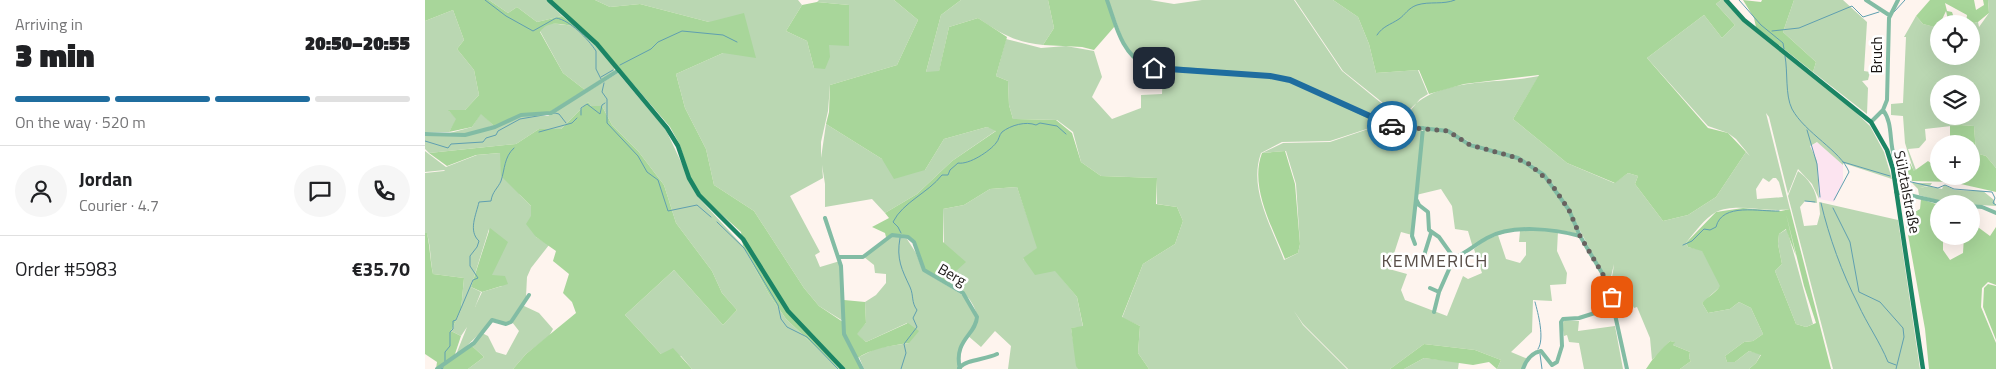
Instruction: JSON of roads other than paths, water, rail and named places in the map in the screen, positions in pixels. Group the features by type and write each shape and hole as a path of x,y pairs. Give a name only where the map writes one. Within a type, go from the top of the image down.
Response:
{"main road":[{"path":"549,0 591,37 667,128 678,146 689,178 699,195 743,239 788,311 843,369"},
{"name":"Sülztalstraße","path":"1726,0 1744,20 1871,122 1887,150 1896,192 1923,369"}],"street":[{"path":"1107,0 1125,49 1143,65 1154,68 1270,76 1290,80 1383,124 1448,131 1470,145 1511,156 1529,164 1544,175 1560,195 1569,210 1580,236 1608,283 1627,369"},
{"path":"1866,0 1889,15"},
{"name":"Bruch","path":"1894,156 1890,144 1889,123 1883,110 1888,96 1889,15 1898,0"},
{"path":"425,134 465,135 495,127 521,115 551,113 619,70"},
{"path":"1871,122 1883,110"},
{"path":"1415,244 1412,236 1423,128"},
{"path":"1896,192 1930,200"},
{"path":"1417,199 1419,205 1427,212 1431,234 1422,262"},
{"path":"1980,207 1996,213"},
{"path":"825,218 839,257 844,334 862,369"},
{"path":"1434,312 1439,292 1454,258 1473,249 1488,238 1498,234 1540,229 1558,230 1580,236"},
{"name":"Berg","path":"839,257 863,258 891,235 901,234 914,242 927,273 963,293 975,313 977,320 965,338 959,354 959,368"},
{"path":"1431,234 1439,237 1454,258"},
{"path":"1430,288 1439,292"},
{"path":"437,369 474,343 493,320 506,324 511,322 529,295"},
{"path":"1523,369 1526,361 1536,352 1541,351 1545,354 1552,364 1557,362 1562,346 1561,322 1563,318 1579,318 1614,307"},
{"name":"Berg","path":"959,368 966,362 976,362 997,354"}],"waterway":[{"path":"485,0 506,16 533,31 556,18 573,26 596,51 596,69 601,79"},
{"path":"1377,35 1414,6 1455,0"},
{"path":"1739,0 1761,25 1783,43 1784,49"},
{"path":"1894,12 1905,0"},
{"path":"1772,31 1799,28 1852,6 1863,17 1879,12"},
{"path":"620,65 651,49 658,42 682,31 723,35 737,42"},
{"path":"1785,56 1788,97 1792,109 1805,126 1839,157 1849,172 1834,200"},
{"path":"601,77 613,70"},
{"path":"604,83 602,92 607,99 607,123 638,156 647,172 658,180 668,211 697,205 711,217"},
{"path":"581,115 581,108 587,104 600,114 602,105 605,103"},
{"path":"425,141 448,148 451,144 483,142 486,138 496,135 498,131 520,119 555,113 559,114 566,123"},
{"path":"539,132 572,123 577,118"},
{"path":"901,233 893,222 897,215 942,175 948,175 950,170 958,163 973,160 989,150 997,142 1001,133 1019,124 1028,123 1036,125 1040,123 1057,126 1066,134"},
{"path":"1807,130 1817,164 1820,197"},
{"path":"445,362 445,352 450,346 450,332 453,329 453,321 456,320 473,280 478,278 470,266 470,256 479,241 473,228 479,202 491,201 501,181 507,159 514,148"},
{"path":"1843,162 1890,176"},
{"path":"1898,179 1938,188 1945,185 1954,189 1992,192 1995,198 1993,203 1996,205"},
{"path":"1805,201 1815,202"},
{"path":"1821,203 1837,255 1852,292 1888,362 1896,365"},
{"path":"1833,208 1850,242 1859,292 1880,302 1903,328 1904,337 1896,369"},
{"path":"1683,245 1692,241 1704,229 1710,230 1716,227 1720,219 1734,211 1779,211"},
{"path":"717,222 744,248 778,305 781,319 787,327 807,337 838,369"},
{"path":"900,238 899,252 901,264 917,310 913,318 917,327 904,344 906,353 901,369"},
{"path":"1535,302 1541,333 1538,349"},
{"path":"1540,354 1542,369"}],"district":[{"name":"KEMMERICH","path":"1435,261"}]}
